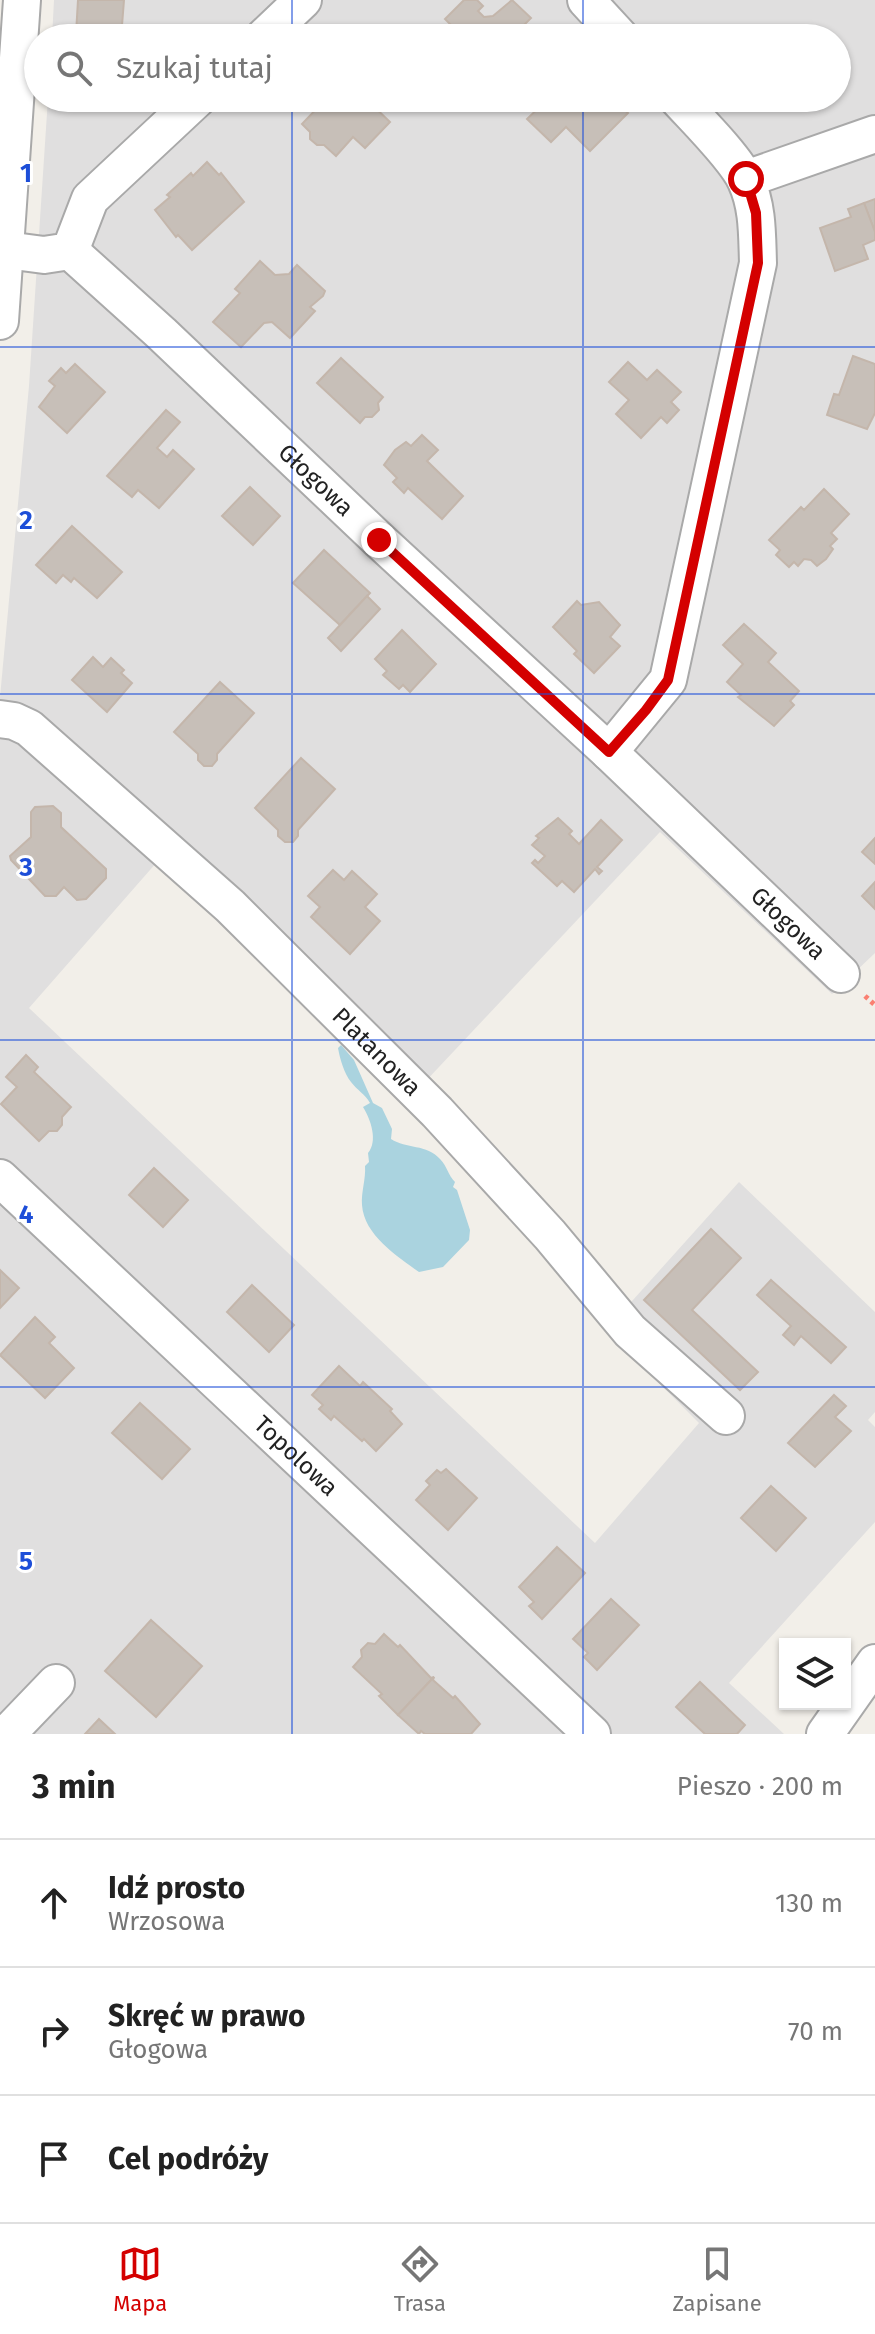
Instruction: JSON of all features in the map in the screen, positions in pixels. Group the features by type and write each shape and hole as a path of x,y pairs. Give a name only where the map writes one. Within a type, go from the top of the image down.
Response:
{"street":[{"path":"0,321 22,0"},
{"path":"278,24 303,0"},
{"path":"586,0 608,24"},
{"path":"6,250 44,255 70,251 90,199 183,112"},
{"path":"609,752 668,680 758,263 756,213 746,179 690,112"},
{"path":"746,179 875,134"},
{"name":"Głogowa","path":"70,251 609,752 841,974"},
{"name":"Platanowa","path":"0,719 29,728 230,906 437,1112 550,1235 630,1331 726,1416"},
{"name":"Topolowa","path":"0,1178 592,1734"},
{"path":"825,1734 875,1663"},
{"path":"7,1734 56,1683"}],"shaded area":[{"path":"54,0 875,0 875,953 832,994 660,832 407,1101 157,862 29,1008 595,1543 699,1423 606,1330 739,1182 875,1312 875,1412 868,1420 875,1427 875,1522 729,1683 784,1734 0,1734 0,697 29,386 47,112 851,112 851,24 53,24"}],"water":[{"path":"341,1045 354,1060 373,1103 382,1108 392,1129 391,1139 435,1154 455,1182 453,1187 457,1190 470,1230 469,1240 443,1267 419,1272 383,1244 364,1216 365,1166 369,1162 368,1153 373,1137 363,1107 370,1103 346,1074 338,1048"}],"building":[{"path":"78,0 124,0 122,24 77,24"},
{"path":"464,0 477,0 483,6 478,11 484,17 493,16 512,0 531,18 525,24 450,24 445,19"},
{"path":"313,112 380,112 390,122 365,148 353,137 336,156 324,145 317,145 310,139 310,132 302,124"},
{"path":"534,112 628,113 590,151 566,127 551,142 527,119"},
{"path":"207,162 219,175 221,173 244,202 192,250 178,235 176,237 155,210 170,197 167,195"},
{"path":"875,199 875,232 864,203"},
{"path":"864,203 875,232 875,240 863,245 868,259 835,271 820,228 851,217 848,209"},
{"path":"260,261 275,275 289,274 297,265 325,291 310,307 315,311 290,338 272,322 264,323 241,347 213,322 240,293 235,289"},
{"path":"853,356 875,364 875,413 867,429 827,415 834,394 839,395"},
{"path":"341,358 383,397 378,403 379,410 360,423 317,383"},
{"path":"628,362 647,380 657,370 681,392 671,402 679,410 667,423 661,417 641,438 616,414 629,400 609,382"},
{"path":"75,364 105,392 67,433 39,407 55,386 49,381 61,368 66,373"},
{"path":"166,410 180,422 157,448 167,457 173,450 194,469 159,508 138,490 132,497 107,476"},
{"path":"422,435 438,450 427,461 463,496 442,519 408,488 404,493 393,482 397,478 384,465 395,450 406,442 411,446"},
{"path":"250,487 280,516 253,545 222,516"},
{"path":"824,489 849,514 831,533 837,539 830,546 833,549 826,559 817,566 811,560 804,559 798,566 794,562 789,567 776,555 780,550 769,540 801,507 804,510"},
{"path":"72,526 122,572 97,598 74,578 71,582 63,575 56,583 36,565"},
{"path":"324,550 370,593 340,625 293,583"},
{"path":"367,596 380,609 341,651 328,638"},
{"path":"577,601 581,605 599,602 620,625 610,637 620,646 594,673 553,627"},
{"path":"744,624 776,653 768,662 799,691 790,701 794,705 774,726 738,697 741,695 727,682 743,664 723,645"},
{"path":"402,630 436,664 410,692 403,685 399,689 383,675 387,671 375,659"},
{"path":"93,657 103,667 111,658 132,683 107,712 72,680"},
{"path":"220,682 254,713 217,754 212,766 204,766 198,760 198,754 174,732"},
{"path":"301,758 335,789 298,830 293,842 285,842 278,836 278,830 255,808"},
{"path":"53,806 61,813 61,827 106,869 106,878 86,899 77,900 64,887 56,896 45,896 11,860 10,856 31,837 31,812 35,807"},
{"path":"558,818 572,831 569,834 579,844 601,820 622,840 597,867 602,871 599,874 595,869 574,892 562,881 557,886 532,863 535,860 538,863 545,856 532,845 539,838 536,836"},
{"path":"875,838 875,864 862,852"},
{"path":"333,870 344,880 352,871 377,894 365,907 380,921 350,954 311,917 320,907 308,896"},
{"path":"875,882 875,909 862,896"},
{"path":"26,1055 38,1067 34,1072 71,1107 62,1117 62,1125 57,1131 49,1131 39,1141 1,1104 17,1087 6,1077"},
{"path":"154,1168 188,1200 163,1227 129,1195"},
{"path":"711,1229 741,1258 692,1310 758,1372 740,1390 644,1300"},
{"path":"0,1270 19,1288 0,1308"},
{"path":"771,1280 846,1347 831,1363 801,1336 794,1345 783,1335 791,1326 757,1295"},
{"path":"252,1285 294,1325 269,1352 227,1312"},
{"path":"35,1317 55,1337 49,1343 74,1368 45,1398 0,1355"},
{"path":"339,1366 360,1386 363,1382 392,1409 390,1411 402,1424 376,1451 334,1416 331,1420 319,1409 323,1405 312,1395"},
{"path":"834,1395 846,1406 835,1417 851,1431 815,1467 788,1443"},
{"path":"140,1403 190,1449 162,1479 112,1433"},
{"path":"446,1469 477,1498 448,1530 416,1500 430,1485 426,1481 437,1470 441,1473"},
{"path":"771,1486 806,1518 776,1551 741,1518"},
{"path":"557,1547 585,1573 542,1619 529,1606 534,1602 519,1587"},
{"path":"611,1599 639,1625 597,1670 584,1657 588,1653 573,1639"},
{"path":"151,1620 202,1666 156,1717 105,1671"},
{"path":"384,1634 398,1647 400,1645 431,1678 434,1677 398,1715 379,1696 382,1694 353,1667 362,1657 361,1650 368,1643 375,1644"},
{"path":"434,1677 433,1680 453,1698 455,1696 480,1724 471,1734 425,1734 421,1731 419,1734 398,1715"},
{"path":"700,1682 745,1725 737,1734 705,1734 676,1707"},
{"path":"99,1719 115,1734 85,1734"}],"route":[{"path":"379,540 609,752 668,680 758,263 756,213 746,179"}]}
